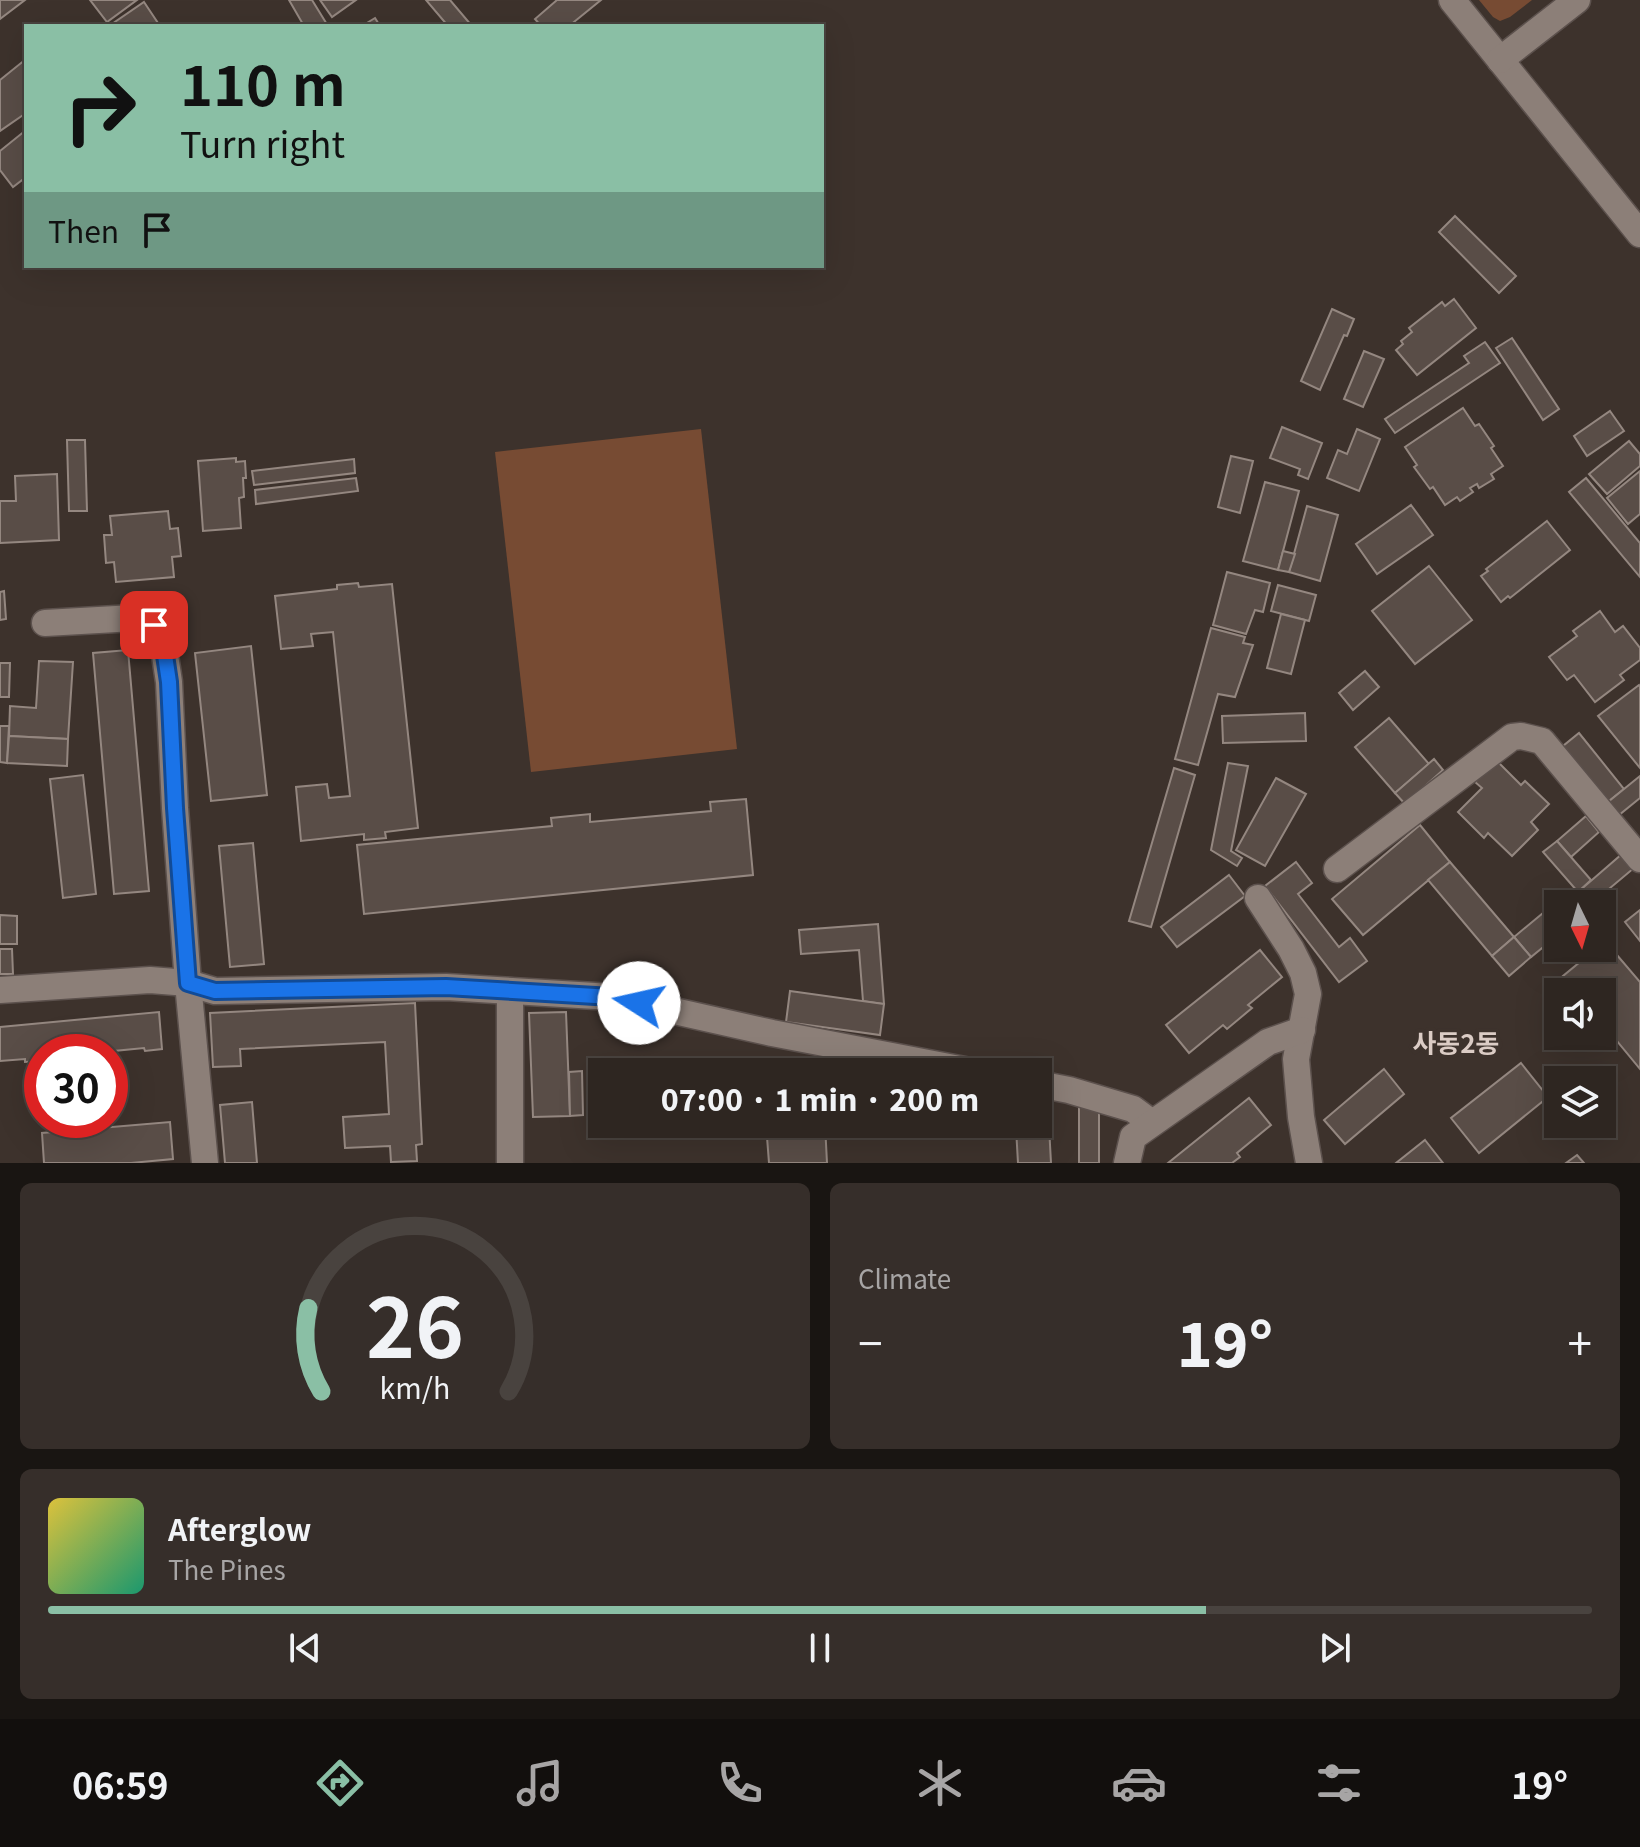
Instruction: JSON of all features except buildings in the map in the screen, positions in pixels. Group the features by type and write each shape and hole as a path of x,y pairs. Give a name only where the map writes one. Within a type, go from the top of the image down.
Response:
{"street":[{"path":"1452,0 1640,234"},
{"path":"1500,60 1577,0"},
{"path":"45,623 134,618 154,625 163,642 169,682 188,983 205,1163"},
{"path":"1337,869 1512,737 1521,736 1542,741 1640,859"},
{"path":"1258,898 1291,949 1303,973 1308,994 1296,1059 1309,1163"},
{"path":"0,990 150,980 188,983 215,991 446,987 612,997 902,1058"},
{"path":"510,991 510,1163"},
{"path":"1127,1163 1133,1137 1268,1042 1302,1030"},
{"path":"1052,1087 1133,1109 1152,1123"}],"shaded area":[{"path":"1479,0 1532,0 1500,21"},
{"path":"701,429 737,749 531,772 495,452"}],"district":[{"name":"사동2동","path":"1456,1041"}],"route":[{"path":"154,625 163,642 169,682 188,983 215,991 446,987 612,997 639,1003"}]}
